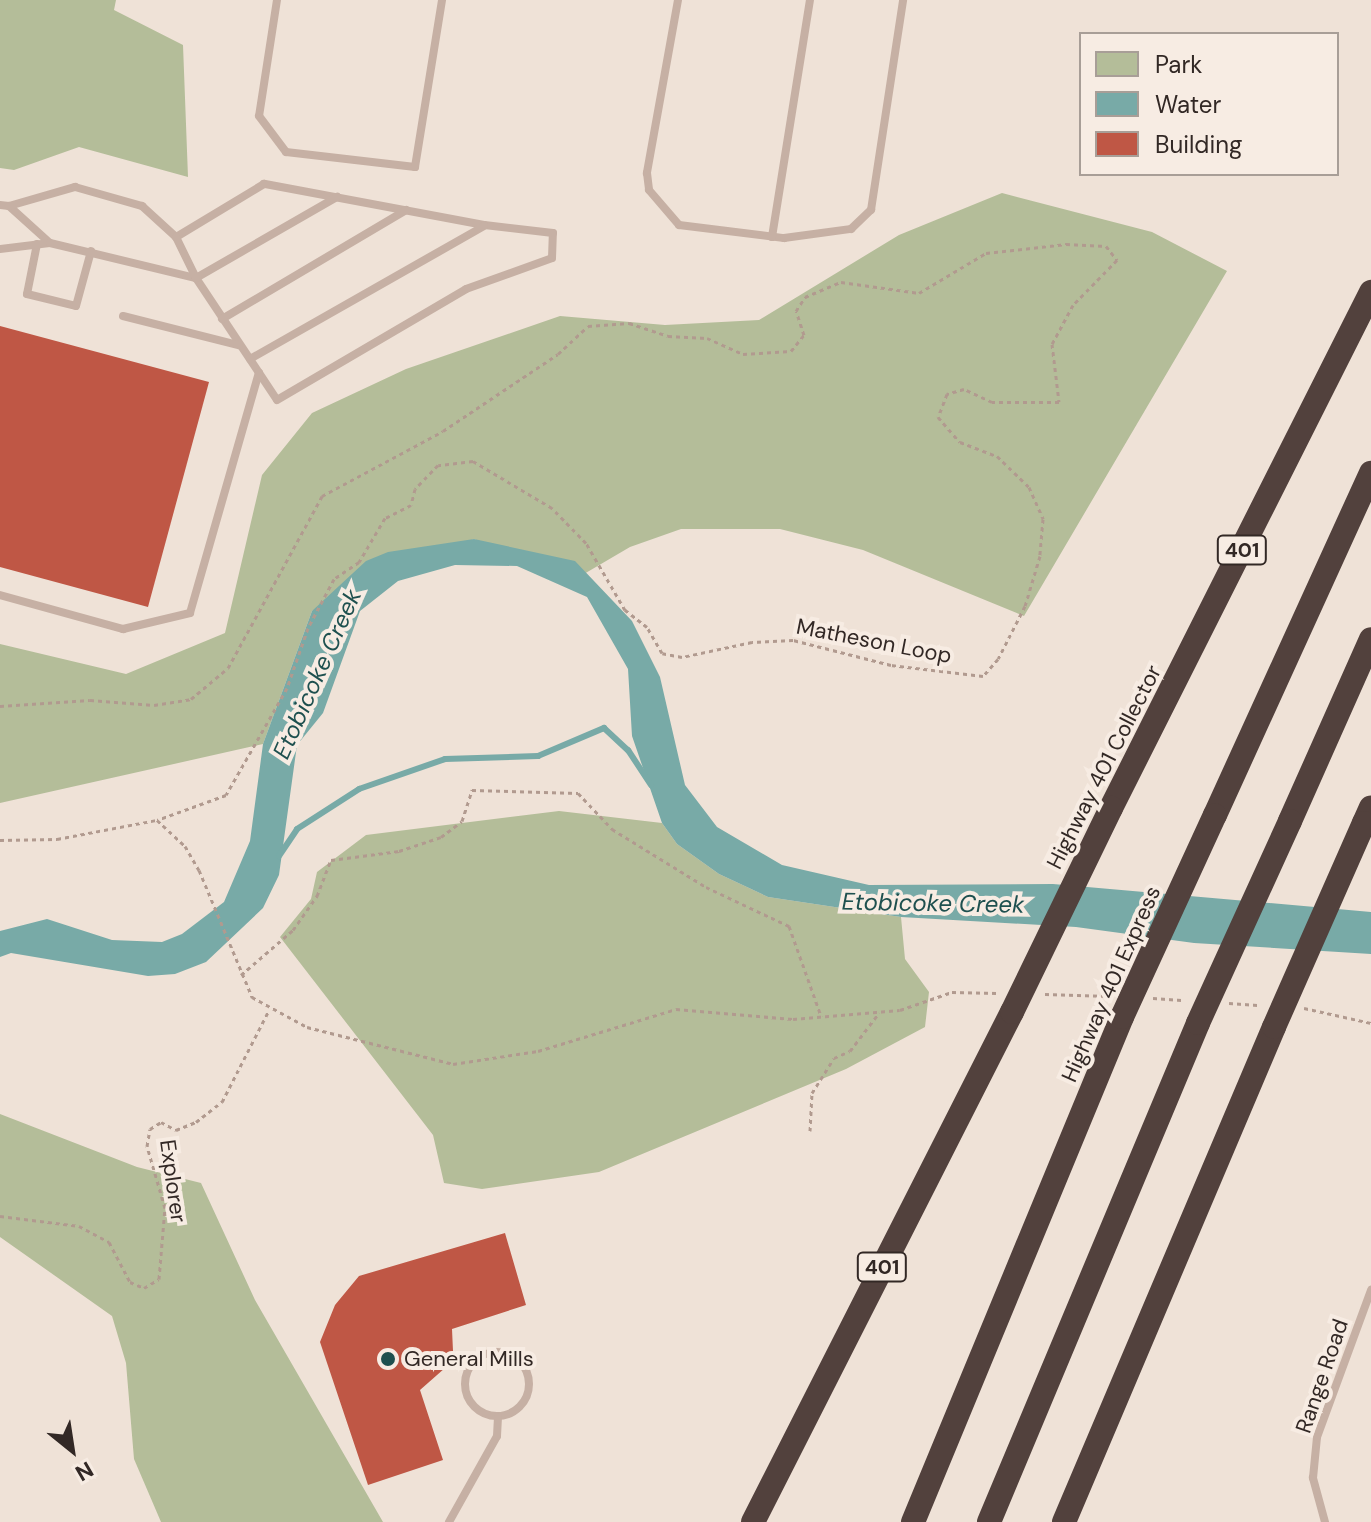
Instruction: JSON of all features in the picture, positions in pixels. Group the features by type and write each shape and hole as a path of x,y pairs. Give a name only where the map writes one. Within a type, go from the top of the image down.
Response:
{"highway":[{"name":"Highway 401 Collector","path":"753,1522 1371,292"},
{"name":"Highway 401 Express","path":"913,1522 1119,1007 1215,815 1371,473"},
{"path":"989,1522 1195,1012 1290,821 1371,639"},
{"path":"1064,1522 1271,1016 1367,815"}],"lane":[{"path":"277,0 259,116 286,152 415,167 442,0"},
{"path":"678,0 647,173 649,190 666,216 679,225 772,237 851,229 871,210 903,0"},
{"path":"772,237 810,0"},
{"path":"4,206 75,187 142,206 176,237 196,278 277,400 466,289 552,258 553,233 484,225 264,184 176,237"},
{"path":"0,249 50,243 196,278 337,197"},
{"path":"4,206 50,243"},
{"path":"222,319 406,210"},
{"path":"250,359 484,225"},
{"path":"37,244 27,294 76,306 91,251"},
{"path":"123,316 239,345"},
{"path":"0,595 123,629 190,613 259,373"},
{"name":"Range Road","path":"1325,1522 1313,1478 1317,1437 1371,1290"},
{"path":"491,1352 512,1355 530,1380 525,1401 498,1417 478,1410 466,1393 473,1362 491,1352"},
{"path":"449,1522 497,1436 498,1417"}],"path":[{"name":"Matheson Loop","path":"0,706 90,700 154,705 191,699 228,668 322,496 443,431 558,354 588,326 629,323 668,336 707,338 743,354 791,351 804,335 796,311 805,297 841,282 919,293 986,253 1066,244 1106,246 1117,260 1073,305 1052,344 1059,402 992,402 964,389 947,394 938,417 960,442 997,456 1029,487 1043,519 1040,556 1025,606 998,659 983,676 891,665 793,640 752,642 682,657 662,653 647,627 625,610 586,543 552,508 473,461 438,465 415,489 411,505 385,518 359,562 334,579 308,628 287,688 226,795 157,820"},
{"path":"241,975 293,930 317,896 331,860 399,851 441,837 462,821 472,790 578,793 612,829 706,887 789,926 821,1016"},
{"path":"0,840 57,839 157,820 185,846 199,870 252,997 269,1010 307,1027 453,1064 538,1051 676,1009 741,1017 821,1016 880,1012 952,992 1012,1002"},
{"path":"1041,994 1119,1007"},
{"path":"1146,998 1195,1012"},
{"path":"1222,1003 1271,1016"},
{"path":"1299,1007 1371,1023"},
{"name":"Explorer","path":"0,1216 79,1226 109,1242 130,1282 144,1288 159,1279 165,1208 147,1146 150,1129 161,1122 176,1130 196,1122 222,1102 269,1010"},
{"path":"810,1131 812,1093 834,1058 850,1051 880,1012"}],"green space":[{"path":"0,0 116,0 114,10 183,45 188,177 79,147 14,170 0,168"},
{"path":"1002,193 1152,232 1227,271 1024,616 863,550 780,529 681,529 630,547 572,581 474,539 312,611 263,744 0,803 0,644 126,674 225,633 262,475 312,413 406,369 560,316 665,325 759,320 899,235"},
{"path":"559,811 662,823 677,844 719,874 768,897 901,917 905,959 929,992 925,1027 846,1069 599,1172 482,1189 444,1183 433,1135 280,937 311,899 317,872 366,835"},
{"path":"0,1114 137,1167 201,1183 255,1300 383,1522 161,1522 134,1459 126,1363 112,1316 0,1237"}],"water":[{"name":"Etobicoke Creek","path":"474,539 575,561 632,621 660,677 685,785 717,827 782,865 869,885 1053,884 1371,912 1371,954 1194,943 1076,927 901,917 768,897 719,874 677,844 662,823 632,736 628,669 587,597 517,566 455,565 398,581 360,611 323,713 297,745 279,875 263,908 206,962 175,974 148,976 11,953 0,957 0,931 47,919 112,940 162,942 182,934 224,902 250,841 263,744 312,611 366,561 388,552"}],"building":[{"path":"0,326 209,382 148,607 0,567"},
{"name":"General Mills","path":"505,1233 526,1305 452,1329 453,1351 445,1368 420,1390 443,1460 368,1485 320,1342 335,1305 359,1276"}],"waterway":[{"path":"279,856 297,829 359,789 445,759 538,756 604,728 628,750 651,785"}],"place":[{"name":"General Mills","path":"388,1359"}]}
